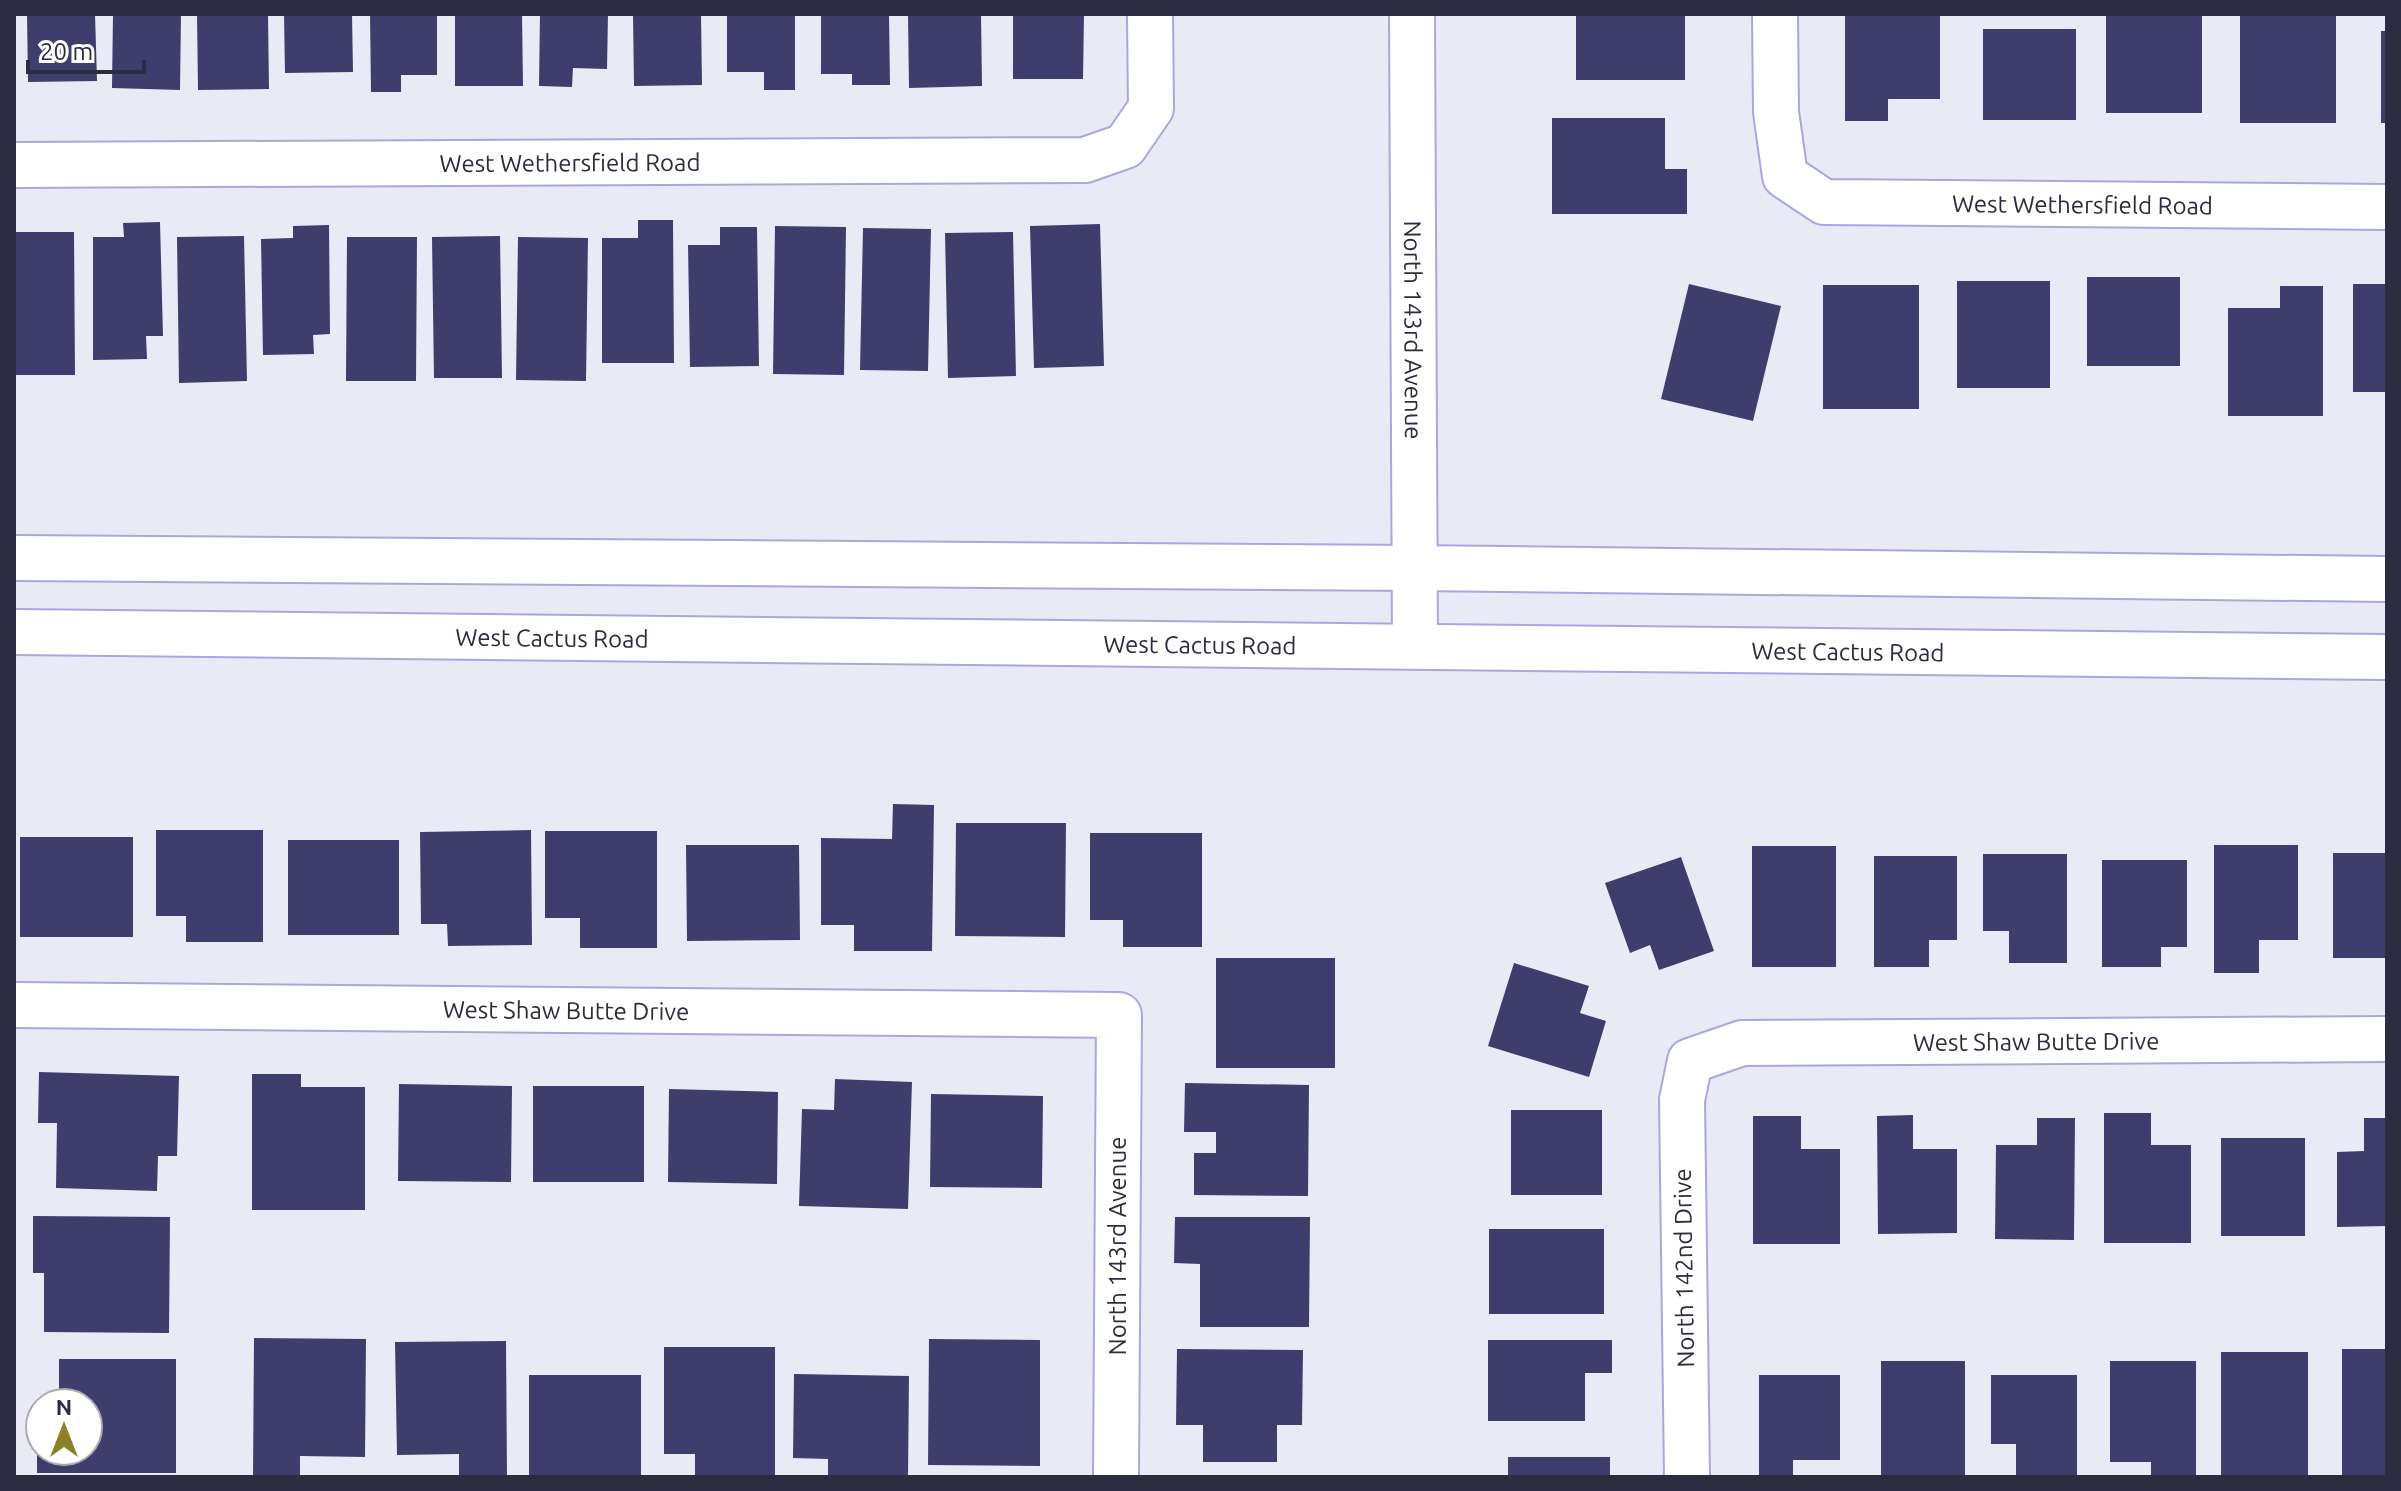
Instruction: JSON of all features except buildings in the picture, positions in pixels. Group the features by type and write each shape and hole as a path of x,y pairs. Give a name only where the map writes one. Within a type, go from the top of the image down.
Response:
{"street":[{"name":"West Wethersfield Road","path":"14,165 1085,160 1125,146 1151,108 1150,14"},
{"name":"North 143rd Avenue","path":"1412,14 1415,645"},
{"name":"West Wethersfield Road","path":"1775,14 1776,112 1785,176 1824,202 2387,207"},
{"path":"14,558 2387,579"},
{"name":"West Cactus Road","path":"14,632 2387,657"},
{"name":"West Shaw Butte Drive","path":"14,1005 1119,1015"},
{"name":"North 143rd Avenue","path":"1116,1477 1119,1015"},
{"name":"West Shaw Butte Drive","path":"1690,1061 1742,1043 2387,1039"},
{"name":"North 142nd Drive","path":"1687,1477 1682,1100 1690,1061"}]}
